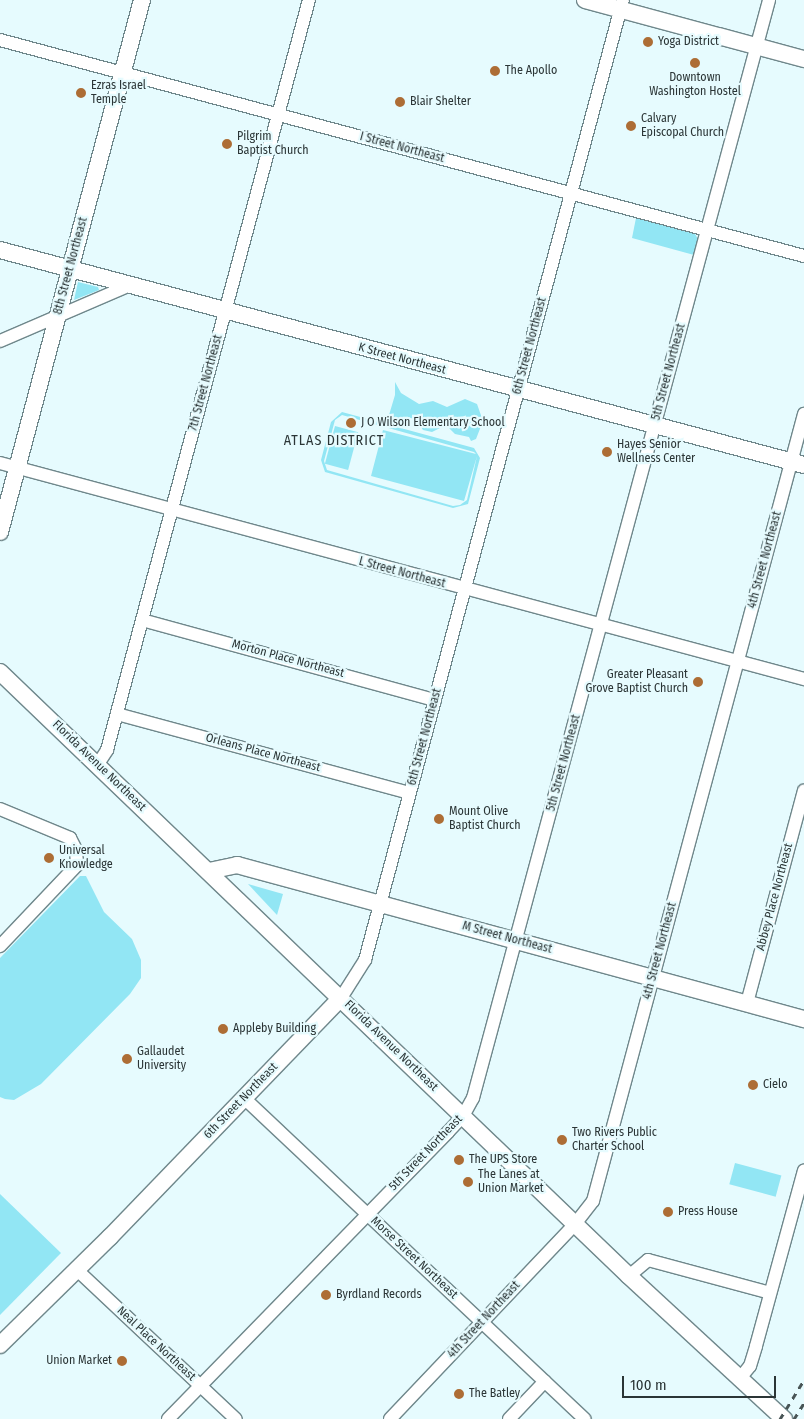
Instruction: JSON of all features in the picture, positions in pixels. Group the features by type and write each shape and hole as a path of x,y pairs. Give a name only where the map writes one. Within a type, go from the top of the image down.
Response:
{"main road":[{"name":"8th Street Northeast","path":"0,532 142,0"},
{"path":"585,0 622,5 804,59"},
{"name":"K Street Northeast","path":"0,250 798,464"},
{"name":"Florida Avenue Northeast","path":"0,672 98,764 629,1276 784,1419"},
{"name":"M Street Northeast","path":"209,871 237,866 804,1019"},
{"name":"6th Street Northeast","path":"0,1345 341,998"}],"street":[{"name":"7th Street Northeast","path":"98,764 107,750 117,714 309,0"},
{"name":"5th Street Northeast","path":"168,1419 463,1116 473,1098 769,0"},
{"name":"6th Street Northeast","path":"341,998 365,960 622,5"},
{"name":"I Street Northeast","path":"0,40 804,256"},
{"path":"0,341 130,285"},
{"name":"4th Street Northeast","path":"390,1419 576,1224 594,1198 738,661 798,464 804,414"},
{"name":"L Street Northeast","path":"0,463 804,679"},
{"name":"Morton Place Northeast","path":"142,620 435,700"},
{"name":"Orleans Place Northeast","path":"117,714 410,793"},
{"name":"Abbey Place Northeast","path":"747,1003 804,790"},
{"path":"0,809 70,838 76,850 77,865 0,946"},
{"name":"Morse Street Northeast","path":"244,1098 584,1419"},
{"path":"740,1378 750,1366 804,1170"},
{"path":"629,1276 648,1260 770,1293"},
{"name":"Neal Place Northeast","path":"76,1269 236,1419"},
{"path":"509,1419 545,1381"}],"shaded area":[{"path":"636,218 695,234 698,239 694,255 632,238"},
{"path":"78,282 98,287 99,290 74,300"},
{"path":"395,382 401,393 419,404 433,401 447,407 465,399 477,404 483,421 476,439 471,441 469,437 455,434 446,425 432,432 423,430 415,418 397,419 395,422 389,415 395,395"},
{"path":"342,412 474,448 480,458 468,504 453,508 325,472 321,460 331,422","holes":["342,415 476,454 383,430 371,476 464,501 477,456 467,500 460,505 453,506 327,470 324,461 335,420"]},
{"path":"335,426 358,432 348,470 325,464"},
{"path":"80,876 86,876 104,912 132,939 141,960 141,978 130,994 41,1084 14,1100 5,1099 0,1097 0,958"},
{"path":"248,884 283,894 277,915"},
{"path":"735,1163 781,1175 776,1197 729,1184"},
{"path":"0,1194 61,1253 0,1315"}],"railway":[{"path":"780,1419 804,1380"},
{"path":"794,1419 804,1403"}],"place":[{"name":"Yoga District","path":"648,42"},
{"name":"Downtown Washington Hostel","path":"695,63"},
{"name":"The Apollo","path":"495,71"},
{"name":"Ezras Israel Temple","path":"81,93"},
{"name":"Blair Shelter","path":"400,102"},
{"name":"Calvary Episcopal Church","path":"631,126"},
{"name":"Pilgrim Baptist Church","path":"227,144"},
{"name":"J O Wilson Elementary School","path":"351,423"},
{"name":"Hayes Senior Wellness Center","path":"607,452"},
{"name":"Greater Pleasant Grove Baptist Church","path":"698,682"},
{"name":"Mount Olive Baptist Church","path":"439,819"},
{"name":"Universal Knowledge","path":"49,858"},
{"name":"Appleby Building","path":"223,1029"},
{"name":"Gallaudet University","path":"127,1059"},
{"name":"Cielo","path":"753,1085"},
{"name":"Two Rivers Public Charter School","path":"562,1140"},
{"name":"The UPS Store","path":"459,1160"},
{"name":"The Lanes at Union Market","path":"468,1182"},
{"name":"Press House","path":"668,1212"},
{"name":"Byrdland Records","path":"326,1295"},
{"name":"Union Market","path":"122,1361"},
{"name":"The Batley","path":"459,1394"}],"district":[{"name":"ATLAS DISTRICT","path":"334,441"}]}
